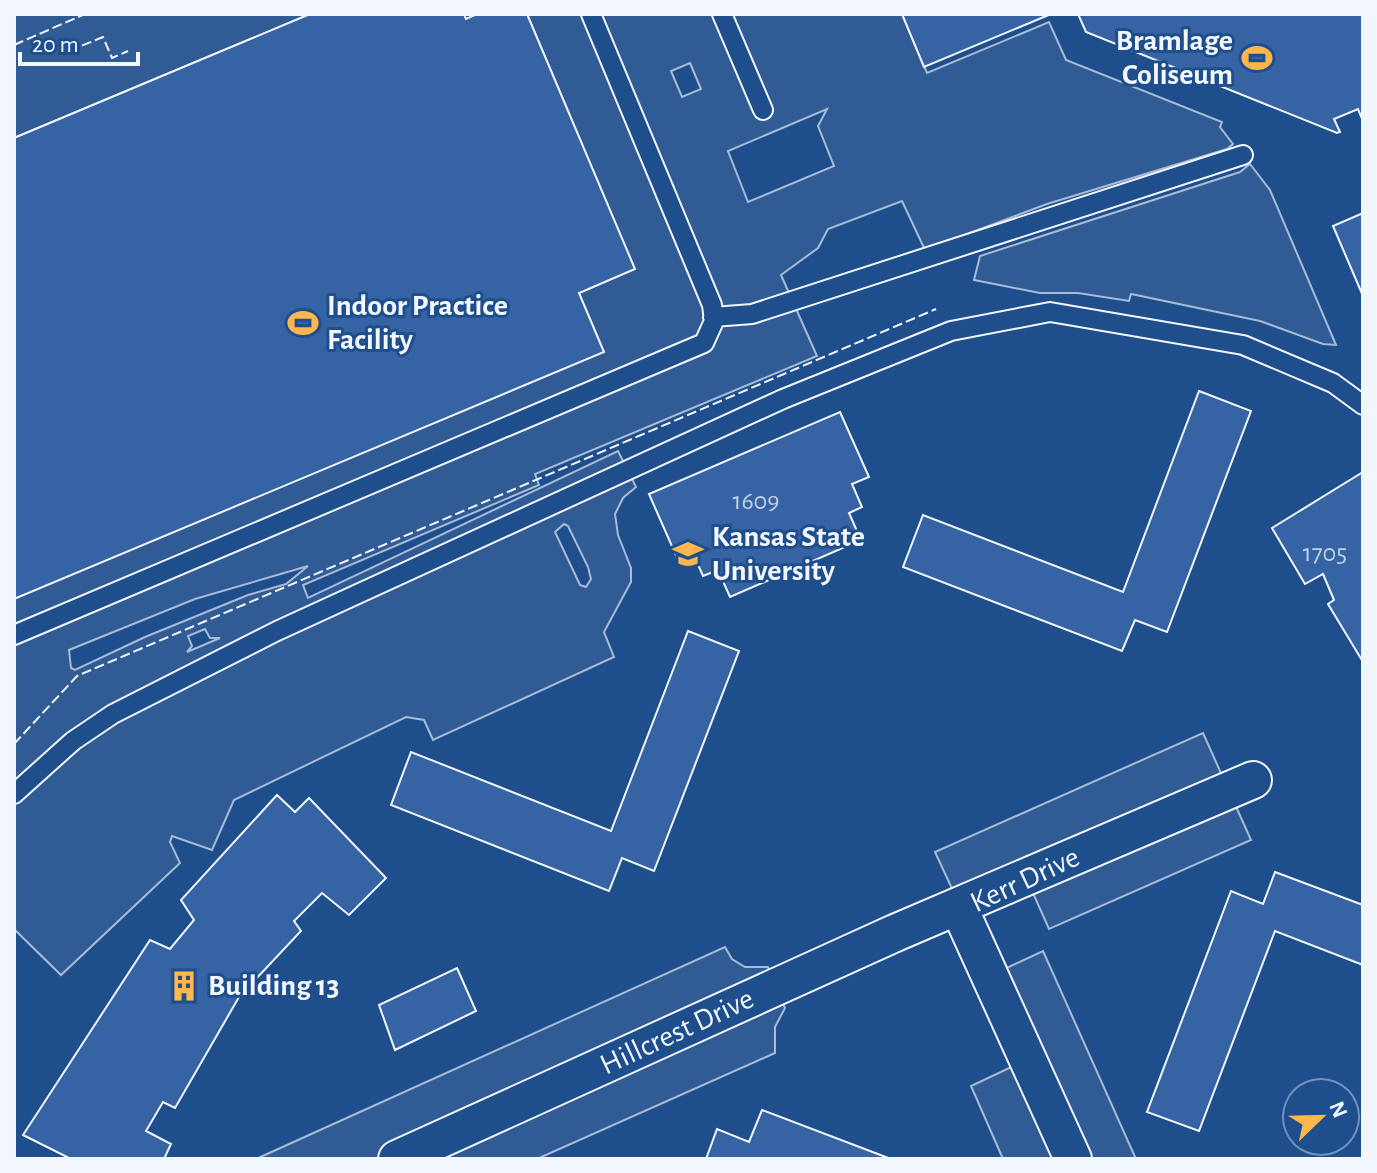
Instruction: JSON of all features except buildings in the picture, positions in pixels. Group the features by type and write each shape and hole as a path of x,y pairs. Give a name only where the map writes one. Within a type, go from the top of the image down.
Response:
{"street":[{"name":"Kerr Drive","path":"1073,1159 959,908 1253,780"},
{"name":"Hillcrest Drive","path":"397,1159 895,933 959,908"}],"lane":[{"path":"14,635 704,343 711,332 712,305 591,14"},
{"path":"722,14 763,110"},
{"path":"713,317 752,314 1243,155"},
{"path":"14,794 73,741 113,714 277,631 783,399 951,331 1050,312 1243,345 1333,383 1363,405"}],"shaded area":[{"path":"14,14 310,14 14,138"},
{"path":"527,14 902,14 927,73 1049,22 1066,60 1222,122 1220,127 1233,144 1227,149 1047,204 925,250 902,201 828,229 818,248 781,275 817,356 535,474 539,485 303,585 308,598 618,451 636,487 623,498 615,514 618,535 631,568 631,582 604,632 614,657 433,740 424,720 406,717 234,800 212,850 172,836 170,842 180,863 61,975 14,929 14,599 579,293 634,269","holes":["690,63 701,89 682,97 671,71","827,109 818,126 834,166 748,202 728,151","564,524 568,526 588,567 591,579 586,587 580,585 555,532","308,566 286,584 248,595 145,637 75,670 71,668 69,650 195,599","205,629 210,638 220,638 187,652 192,646 188,636"]},
{"path":"1250,164 1270,190 1336,345 1323,344 1260,321 1131,294 1129,301 1078,293 1040,293 974,280 980,256 1240,172"},
{"path":"1203,733 1251,840 1049,929 1020,864 954,893 935,852"},
{"path":"725,947 732,959 745,967 768,967 785,1008 775,1027 775,1053 537,1159 256,1159"},
{"path":"1043,951 1136,1159 1003,1159 971,1086 1035,1056 998,972"}],"fence":[{"path":"14,45 85,14"},
{"path":"69,51 103,37 112,58 128,51"},
{"path":"14,744 77,676 936,309"}],"place":[{"name":"Bramlage Coliseum","path":"1257,58"},
{"name":"Indoor Practice Facility","path":"303,323"},
{"name":"Kansas State University","path":"688,554"},
{"name":"Building 13","path":"184,986"}]}
